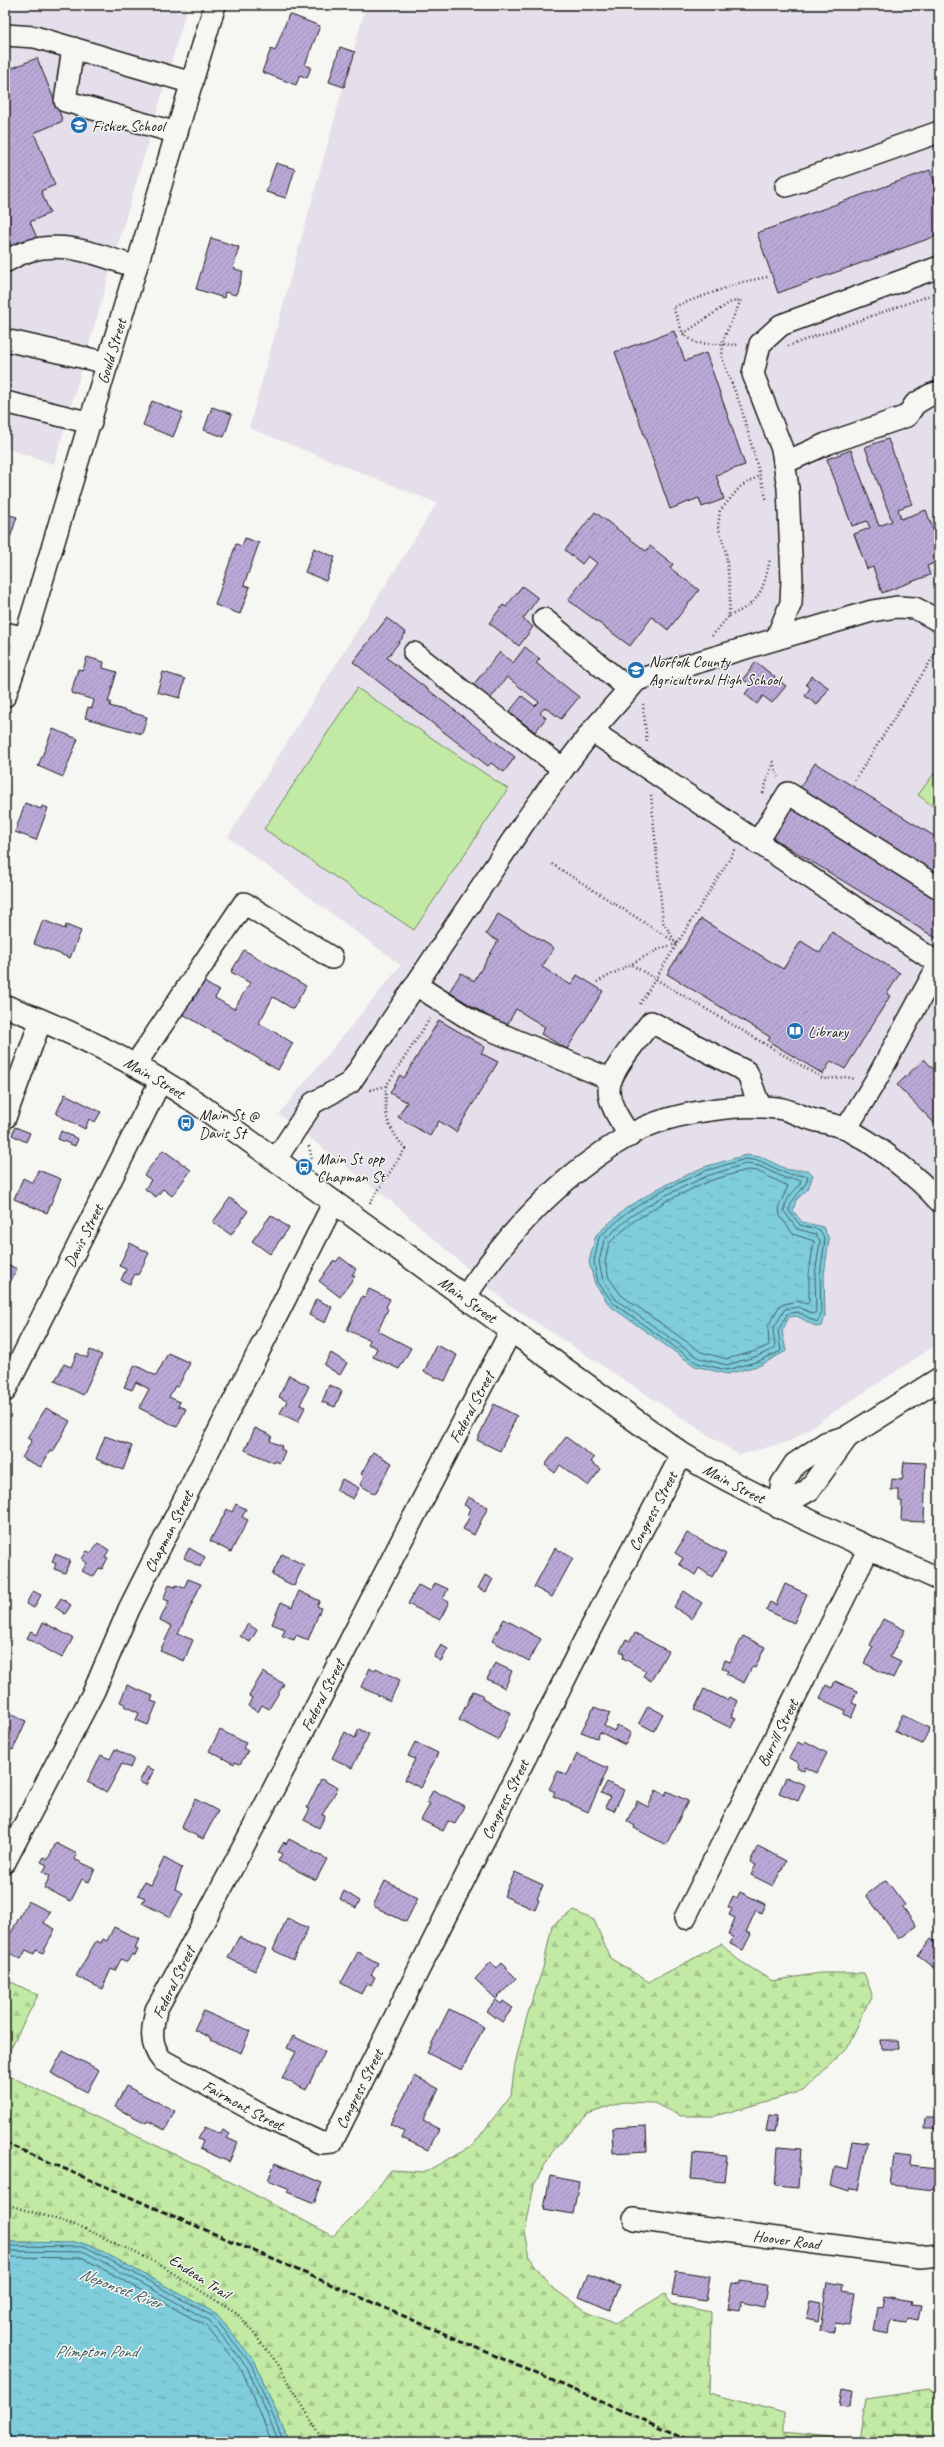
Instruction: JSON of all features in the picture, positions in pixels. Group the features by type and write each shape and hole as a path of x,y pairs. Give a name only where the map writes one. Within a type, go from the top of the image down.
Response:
{"main road":[{"name":"Main Street","path":"5,1006 98,1045 162,1080 276,1159 682,1454 778,1507 939,1579"},
{"path":"778,1507 809,1490 847,1437 939,1379"}],"street":[{"name":"Gould Street","path":"5,696 25,638 215,5"},
{"path":"5,34 35,37 192,83"},
{"path":"73,48 65,101 177,133"},
{"path":"786,186 939,132"},
{"path":"5,262 53,245 84,250 136,267"},
{"path":"776,639 790,603 792,579 782,449 753,374 760,344 781,325 939,267"},
{"path":"5,340 108,363"},
{"path":"784,463 826,444 907,416 915,404 930,394 939,392"},
{"path":"5,402 90,423"},
{"path":"276,1159 313,1103 350,1083 563,768 592,731 636,696 637,680 872,611 897,607 915,608 939,621"},
{"path":"544,619 636,696"},
{"path":"5,633 25,638"},
{"path":"414,653 563,768"},
{"path":"592,731 748,844 939,964 876,1080 846,1129"},
{"path":"748,844 788,793 939,888"},
{"path":"135,1065 244,903 332,958"},
{"path":"416,985 479,1025 610,1079"},
{"path":"5,1118 13,1071 41,1020"},
{"path":"630,1136 614,1108 609,1092 610,1079 651,1022 747,1072 760,1107"},
{"name":"Davis Street","path":"5,1391 162,1080"},
{"path":"465,1297 506,1240 533,1210 568,1179 630,1136 670,1119 690,1114 740,1107 778,1108 846,1129 886,1154 939,1201"},
{"name":"Chapman Street","path":"5,1862 94,1691 133,1602 334,1202"},
{"name":"Federal Street","path":"162,2060 155,2051 151,2034 156,2010 237,1862 377,1585 511,1331"},
{"name":"Congress Street","path":"328,2144 335,2137 584,1643 682,1454"},
{"name":"Burrill Street","path":"685,1918 870,1548"},
{"name":"Fairmont Street","path":"162,2060 263,2116 321,2143 328,2144"},
{"name":"Hoover Road","path":"634,2219 933,2258"}],"path":[{"path":"723,344 696,343 683,334 673,307 742,282 767,277"},
{"path":"683,334 729,304 741,300 723,344 722,358 741,407 769,508"},
{"path":"729,616 730,592 726,552 718,526 720,511 740,487 759,476"},
{"path":"710,640 729,616 748,608 764,587 770,557"},
{"path":"855,780 939,648"},
{"path":"636,696 647,750"},
{"path":"650,790 663,922 677,944"},
{"path":"640,1006 677,944 748,844"},
{"path":"552,864 677,944"},
{"path":"597,982 662,948 677,944"},
{"path":"632,965 824,1079 847,1077 862,1082"},
{"path":"370,1203 405,1149 388,1127 385,1108 386,1086"},
{"name":"Endean Trail","path":"5,2204 79,2226 150,2260 240,2316 278,2364 324,2442"}],"shaded area":[{"name":"Fisher School","path":"5,5 188,5 54,464 5,448"},
{"name":"Norfolk County Agricultural High School","path":"366,5 939,5 939,1343 790,1441 739,1455 508,1304 386,1197 279,1114 401,965 228,837 437,503 249,428"}],"green space":[{"path":"357,688 508,789 414,930 264,829"},
{"path":"939,767 939,811 918,795"},
{"path":"574,1911 594,1920 610,1958 649,1982 721,1944 737,1959 772,1981 820,1973 864,1973 872,1994 847,2048 803,2091 715,2116 680,2116 654,2103 623,2102 588,2114 552,2152 534,2185 525,2232 530,2258 550,2286 585,2311 615,2324 664,2294 672,2304 711,2312 709,2393 784,2413 784,2432 859,2440 866,2399 928,2390 939,2395 939,2442 289,2442 255,2362 32,2242 5,2242 5,2074 204,2168 333,2236 367,2202 391,2170 425,2172 473,2145 511,2095 515,2064 527,2016 543,1968 552,1925"},
{"path":"5,1979 38,1995 5,2059"}],"water":[{"path":"746,1155 761,1157 788,1170 808,1170 813,1175 808,1189 796,1200 793,1211 802,1222 823,1227 829,1239 824,1275 825,1316 822,1326 817,1327 797,1316 789,1317 782,1331 786,1351 761,1365 727,1374 695,1366 610,1306 595,1284 589,1262 596,1235 625,1209 659,1188 704,1167"},
{"name":"Plimpton Pond","path":"5,2242 87,2243 217,2314 255,2362 289,2442 5,2442"}],"building":[{"path":"289,14 320,26 305,65 311,67 307,78 300,75 296,85 262,72 271,49 275,51"},
{"path":"340,47 355,52 344,87 329,82"},
{"path":"37,58 63,121 34,133 55,185 41,191 50,213 30,222 37,238 6,251 5,71"},
{"path":"276,163 295,169 286,198 266,192"},
{"path":"930,170 939,195 939,235 778,293 757,233"},
{"path":"211,238 239,247 233,268 243,272 236,295 225,292 224,298 196,289"},
{"path":"674,331 685,361 706,353 745,465 716,475 724,499 702,507 699,498 670,509 615,352"},
{"path":"152,401 183,413 173,437 143,425"},
{"path":"212,407 232,414 224,437 204,430"},
{"path":"888,439 912,504 898,509 901,519 926,510 935,535 939,533 939,561 927,566 930,575 882,593 873,567 867,569 854,534 870,528 867,521 852,526 827,459 851,450 879,526 892,521 865,447"},
{"path":"5,509 7,510 6,514 17,517 5,553"},
{"path":"595,512 646,551 650,546 673,564 670,568 699,590 668,630 652,617 630,646 568,600 597,563 588,556 582,564 565,550"},
{"path":"245,538 259,543 244,585 250,587 240,614 215,605 236,544 242,546"},
{"path":"314,548 335,557 326,581 305,572"},
{"path":"522,586 538,598 523,619 533,627 519,646 489,623 503,605 506,607"},
{"path":"387,618 406,633 387,658 515,757 504,772 491,763 488,766 353,662"},
{"path":"525,647 540,659 536,663 579,697 561,719 545,707 540,713 546,718 535,732 509,712 522,696 535,706 539,702 507,677 490,699 473,685 500,652 513,663"},
{"path":"87,657 104,662 103,668 117,672 108,702 111,702 110,706 147,717 142,734 85,718 88,707 92,708 94,700 71,693 78,669 83,670"},
{"path":"756,662 786,686 772,703 763,696 757,704 745,694 751,686 743,679"},
{"path":"163,672 185,679 180,698 157,692"},
{"path":"812,676 829,688 817,705 805,696 810,688 806,684"},
{"path":"53,729 78,739 63,777 38,766"},
{"path":"815,763 939,839 939,940 770,836"},
{"path":"25,803 41,809 42,806 48,808 36,840 15,832"},
{"path":"498,914 554,948 542,967 571,985 577,975 603,991 567,1049 541,1034 545,1027 516,1009 506,1027 449,992 461,973 474,981 498,941 486,934"},
{"path":"701,919 783,969 801,941 820,953 832,932 900,973 887,994 890,996 845,1069 831,1061 823,1074 768,1041 770,1037 667,974"},
{"path":"43,920 65,929 66,925 81,931 70,958 34,944"},
{"path":"244,950 306,986 293,1009 273,997 259,1023 293,1043 278,1070 181,1013 201,980 219,991 215,998 234,1009 250,983 231,972"},
{"path":"439,1020 485,1047 481,1053 498,1062 456,1132 439,1121 430,1136 398,1117 407,1102 390,1093 400,1075 404,1078"},
{"path":"924,1059 939,1075 939,1128 897,1085"},
{"path":"65,1094 101,1112 95,1122 89,1119 85,1129 56,1114"},
{"path":"15,1127 30,1133 26,1142 12,1135"},
{"path":"61,1131 78,1139 75,1146 58,1139"},
{"path":"163,1150 191,1170 172,1196 163,1189 156,1197 145,1189 151,1180 144,1175"},
{"path":"38,1170 61,1179 47,1213 14,1199 23,1178 33,1183"},
{"path":"230,1198 248,1211 231,1235 213,1222"},
{"path":"271,1215 289,1228 270,1254 252,1241"},
{"path":"130,1243 149,1253 138,1275 135,1274 130,1284 121,1280 126,1269 119,1266"},
{"path":"340,1257 356,1269 352,1275 355,1276 340,1297 319,1281 334,1260 336,1262"},
{"path":"5,1263 17,1269 5,1292"},
{"path":"369,1289 390,1299 386,1307 388,1309 378,1331 411,1348 399,1369 373,1357 377,1348 368,1344 370,1340 347,1330 362,1296 365,1297"},
{"path":"316,1299 332,1307 325,1323 309,1315"},
{"path":"436,1345 457,1355 445,1381 424,1372"},
{"path":"90,1350 102,1355 83,1395 55,1381 64,1364 71,1367 77,1353 87,1358"},
{"path":"168,1353 190,1363 178,1387 175,1386 169,1397 180,1402 178,1406 186,1409 177,1427 139,1408 149,1389 136,1382 132,1390 124,1387 135,1365 156,1376"},
{"path":"331,1353 347,1363 340,1375 324,1365"},
{"path":"289,1375 309,1386 300,1405 305,1407 298,1422 280,1413 287,1401 279,1397"},
{"path":"329,1385 342,1391 335,1407 322,1402"},
{"path":"494,1404 517,1416 500,1451 477,1440"},
{"path":"46,1408 70,1421 53,1452 50,1451 41,1467 22,1458 32,1440 27,1438"},
{"path":"255,1428 272,1436 270,1441 282,1446 281,1449 285,1451 280,1463 275,1461 274,1463 245,1450"},
{"path":"105,1436 132,1446 123,1470 96,1459"},
{"path":"566,1437 594,1458 591,1462 601,1469 588,1486 560,1465 555,1473 545,1465"},
{"path":"373,1452 392,1463 375,1494 360,1485 364,1476 361,1474"},
{"path":"904,1462 926,1463 924,1522 901,1521 902,1501 899,1501 899,1490 891,1490 892,1479 902,1480"},
{"path":"342,1479 359,1488 353,1499 336,1490"},
{"path":"468,1497 488,1507 474,1535 463,1529 470,1516 467,1515 470,1508 464,1505"},
{"path":"236,1504 246,1509 242,1517 248,1520 231,1552 210,1541 227,1509 232,1512"},
{"path":"687,1533 726,1554 712,1577 699,1568 695,1575 679,1564 683,1558 675,1553"},
{"path":"98,1543 109,1550 105,1557 108,1558 102,1569 99,1568 93,1577 82,1571 87,1563 82,1559 87,1551 91,1553"},
{"path":"189,1548 205,1557 200,1567 184,1558"},
{"path":"555,1548 573,1558 552,1597 534,1587"},
{"path":"55,1554 70,1560 65,1573 54,1569 56,1564 52,1562"},
{"path":"282,1554 304,1565 294,1586 272,1575"},
{"path":"485,1575 493,1579 486,1592 478,1588"},
{"path":"188,1579 201,1584 178,1634 193,1640 184,1661 160,1651 172,1626 160,1620 169,1601 163,1599 169,1585 175,1587 176,1585 184,1588"},
{"path":"435,1583 448,1589 443,1599 449,1602 440,1620 408,1604 418,1585 431,1591"},
{"path":"785,1584 807,1594 794,1623 766,1610 770,1602 776,1605"},
{"path":"33,1591 41,1595 34,1608 26,1604"},
{"path":"299,1591 320,1601 317,1606 321,1608 308,1640 296,1635 294,1640 282,1636 285,1629 272,1624 281,1602 292,1607"},
{"path":"684,1591 702,1603 692,1619 674,1607"},
{"path":"61,1598 71,1605 65,1614 55,1607"},
{"path":"504,1619 541,1639 529,1661 492,1641"},
{"path":"883,1619 905,1630 890,1657 901,1662 893,1678 864,1663 873,1647 870,1645"},
{"path":"43,1622 73,1638 62,1658 27,1638 31,1631 37,1635"},
{"path":"248,1624 257,1630 250,1642 240,1636"},
{"path":"635,1633 668,1651 651,1681 643,1676 646,1671 623,1658 624,1654 620,1651 626,1639 630,1641"},
{"path":"743,1636 765,1647 755,1668 752,1667 744,1683 726,1674 728,1671 722,1668 725,1660 730,1662"},
{"path":"441,1645 448,1649 441,1661 434,1657"},
{"path":"495,1663 512,1671 505,1688 487,1679"},
{"path":"370,1668 374,1671 376,1668 400,1680 390,1701 361,1687"},
{"path":"263,1672 284,1684 269,1709 262,1705 258,1712 248,1706 252,1698 249,1696"},
{"path":"835,1681 857,1691 852,1703 857,1705 851,1718 844,1714 845,1710 820,1699 826,1685 832,1688"},
{"path":"127,1685 153,1696 151,1701 157,1703 148,1725 136,1720 139,1713 124,1706 125,1704 120,1702"},
{"path":"704,1689 727,1700 729,1697 738,1701 731,1716 736,1718 731,1728 694,1710"},
{"path":"473,1691 483,1695 482,1699 511,1713 498,1740 459,1720"},
{"path":"648,1706 663,1714 654,1731 639,1723"},
{"path":"594,1707 610,1713 604,1726 614,1731 617,1725 631,1733 625,1745 600,1732 597,1738 581,1732"},
{"path":"5,1712 26,1721 13,1750 5,1747"},
{"path":"902,1715 930,1728 922,1744 894,1731"},
{"path":"359,1729 369,1734 352,1768 332,1758 345,1732 355,1738"},
{"path":"220,1730 246,1743 243,1748 248,1751 240,1764 235,1762 234,1764 209,1751"},
{"path":"805,1741 827,1753 817,1773 805,1767 804,1771 797,1767 798,1763 789,1758 798,1742 803,1745"},
{"path":"415,1742 438,1753 421,1788 405,1780 415,1759 408,1756"},
{"path":"115,1749 134,1759 130,1768 122,1764 107,1792 87,1782 101,1755 110,1759"},
{"path":"577,1754 608,1768 588,1812 553,1796 555,1792 549,1789 558,1771 567,1775"},
{"path":"147,1767 154,1770 146,1785 139,1782"},
{"path":"786,1777 805,1785 798,1801 779,1793"},
{"path":"321,1779 338,1788 322,1815 325,1816 319,1828 304,1820 310,1809 307,1808"},
{"path":"607,1782 624,1790 614,1811 605,1807 610,1797 601,1793"},
{"path":"433,1790 464,1806 455,1824 448,1821 443,1831 421,1820 430,1804 427,1802"},
{"path":"656,1790 665,1795 667,1791 688,1801 666,1845 634,1828 635,1826 627,1821 637,1801 648,1807"},
{"path":"195,1799 218,1811 203,1839 181,1828"},
{"path":"289,1839 327,1859 316,1880 278,1861 282,1854 278,1852 284,1842 286,1844"},
{"path":"56,1843 77,1854 74,1859 95,1869 89,1882 82,1879 71,1901 44,1888 50,1876 43,1872 47,1865 41,1862 44,1857 48,1859"},
{"path":"758,1846 786,1861 773,1886 751,1875 756,1865 750,1862"},
{"path":"164,1858 182,1868 175,1889 183,1893 170,1917 142,1903 145,1898 138,1895 144,1882 151,1885"},
{"path":"515,1872 543,1885 537,1899 539,1900 535,1910 504,1896"},
{"path":"886,1880 905,1905 903,1907 917,1926 899,1939 866,1895"},
{"path":"385,1881 418,1898 406,1922 373,1906"},
{"path":"344,1891 360,1901 356,1908 340,1899"},
{"path":"740,1892 765,1904 761,1913 756,1910 746,1932 751,1934 743,1950 730,1944 733,1937 728,1935 735,1918 729,1915 732,1909 728,1907 733,1896 737,1898"},
{"path":"28,1901 50,1912 44,1923 55,1929 43,1953 36,1950 34,1954 26,1950 21,1959 5,1951 5,1944"},
{"path":"287,1918 308,1928 293,1960 273,1950"},
{"path":"114,1927 139,1939 135,1948 138,1950 135,1956 132,1954 127,1962 121,1959 115,1971 111,1969 102,1989 76,1976 96,1941 101,1943 103,1939 107,1941"},
{"path":"239,1937 266,1949 255,1971 228,1958"},
{"path":"931,1939 939,1944 939,1972 918,1956"},
{"path":"358,1952 378,1963 371,1975 375,1977 371,1985 367,1983 361,1994 341,1983"},
{"path":"491,1962 496,1968 501,1963 516,1978 496,1999 475,1979"},
{"path":"496,2000 501,2004 503,2001 513,2008 502,2022 487,2011"},
{"path":"449,2009 484,2027 462,2070 427,2053"},
{"path":"203,2011 250,2031 241,2053 210,2040 211,2038 194,2030"},
{"path":"293,2036 325,2052 306,2090 282,2078 296,2052 287,2048"},
{"path":"880,2040 898,2040 899,2049 881,2049"},
{"path":"63,2051 99,2070 87,2092 51,2073"},
{"path":"415,2076 439,2089 423,2121 439,2129 428,2150 402,2138 405,2132 390,2124"},
{"path":"126,2086 175,2111 165,2130 148,2121 146,2123 115,2107"},
{"path":"769,2115 777,2116 774,2133 766,2131"},
{"path":"925,2118 936,2118 936,2129 924,2129"},
{"path":"646,2126 647,2151 613,2153 612,2128"},
{"path":"205,2127 221,2134 223,2130 230,2134 227,2138 238,2143 229,2162 200,2149 203,2141 198,2139"},
{"path":"852,2141 867,2143 858,2190 850,2189 849,2192 831,2186 835,2166 847,2169"},
{"path":"778,2147 801,2149 798,2188 775,2186"},
{"path":"693,2153 727,2156 724,2182 691,2179"},
{"path":"894,2155 911,2157 910,2165 937,2168 934,2190 890,2185"},
{"path":"275,2163 322,2183 314,2203 288,2192 290,2189 268,2180"},
{"path":"550,2176 579,2182 573,2214 544,2209"},
{"path":"676,2271 710,2276 706,2301 672,2296"},
{"path":"588,2274 620,2286 610,2310 579,2297"},
{"path":"740,2281 767,2285 764,2307 741,2302 739,2311 727,2309 732,2283 740,2284"},
{"path":"827,2282 843,2285 842,2291 855,2293 850,2325 835,2323 834,2332 820,2330"},
{"path":"884,2296 912,2301 911,2305 921,2306 918,2320 908,2318 907,2322 891,2320 889,2334 873,2331 877,2306 882,2307"},
{"path":"810,2301 821,2303 818,2322 806,2319"},
{"path":"842,2389 852,2391 850,2407 839,2406"}],"railway":[{"path":"5,2143 694,2442"}],"place":[{"name":"Fisher School","path":"79,125"},
{"name":"Norfolk County Agricultural High School","path":"636,670"},
{"name":"Library","path":"795,1031"},
{"name":"Main St @ Davis St","path":"186,1123"},
{"name":"Main St opp Chapman St","path":"304,1167"}],"water label":[{"name":"Neponset River","path":"121,2288"}]}
